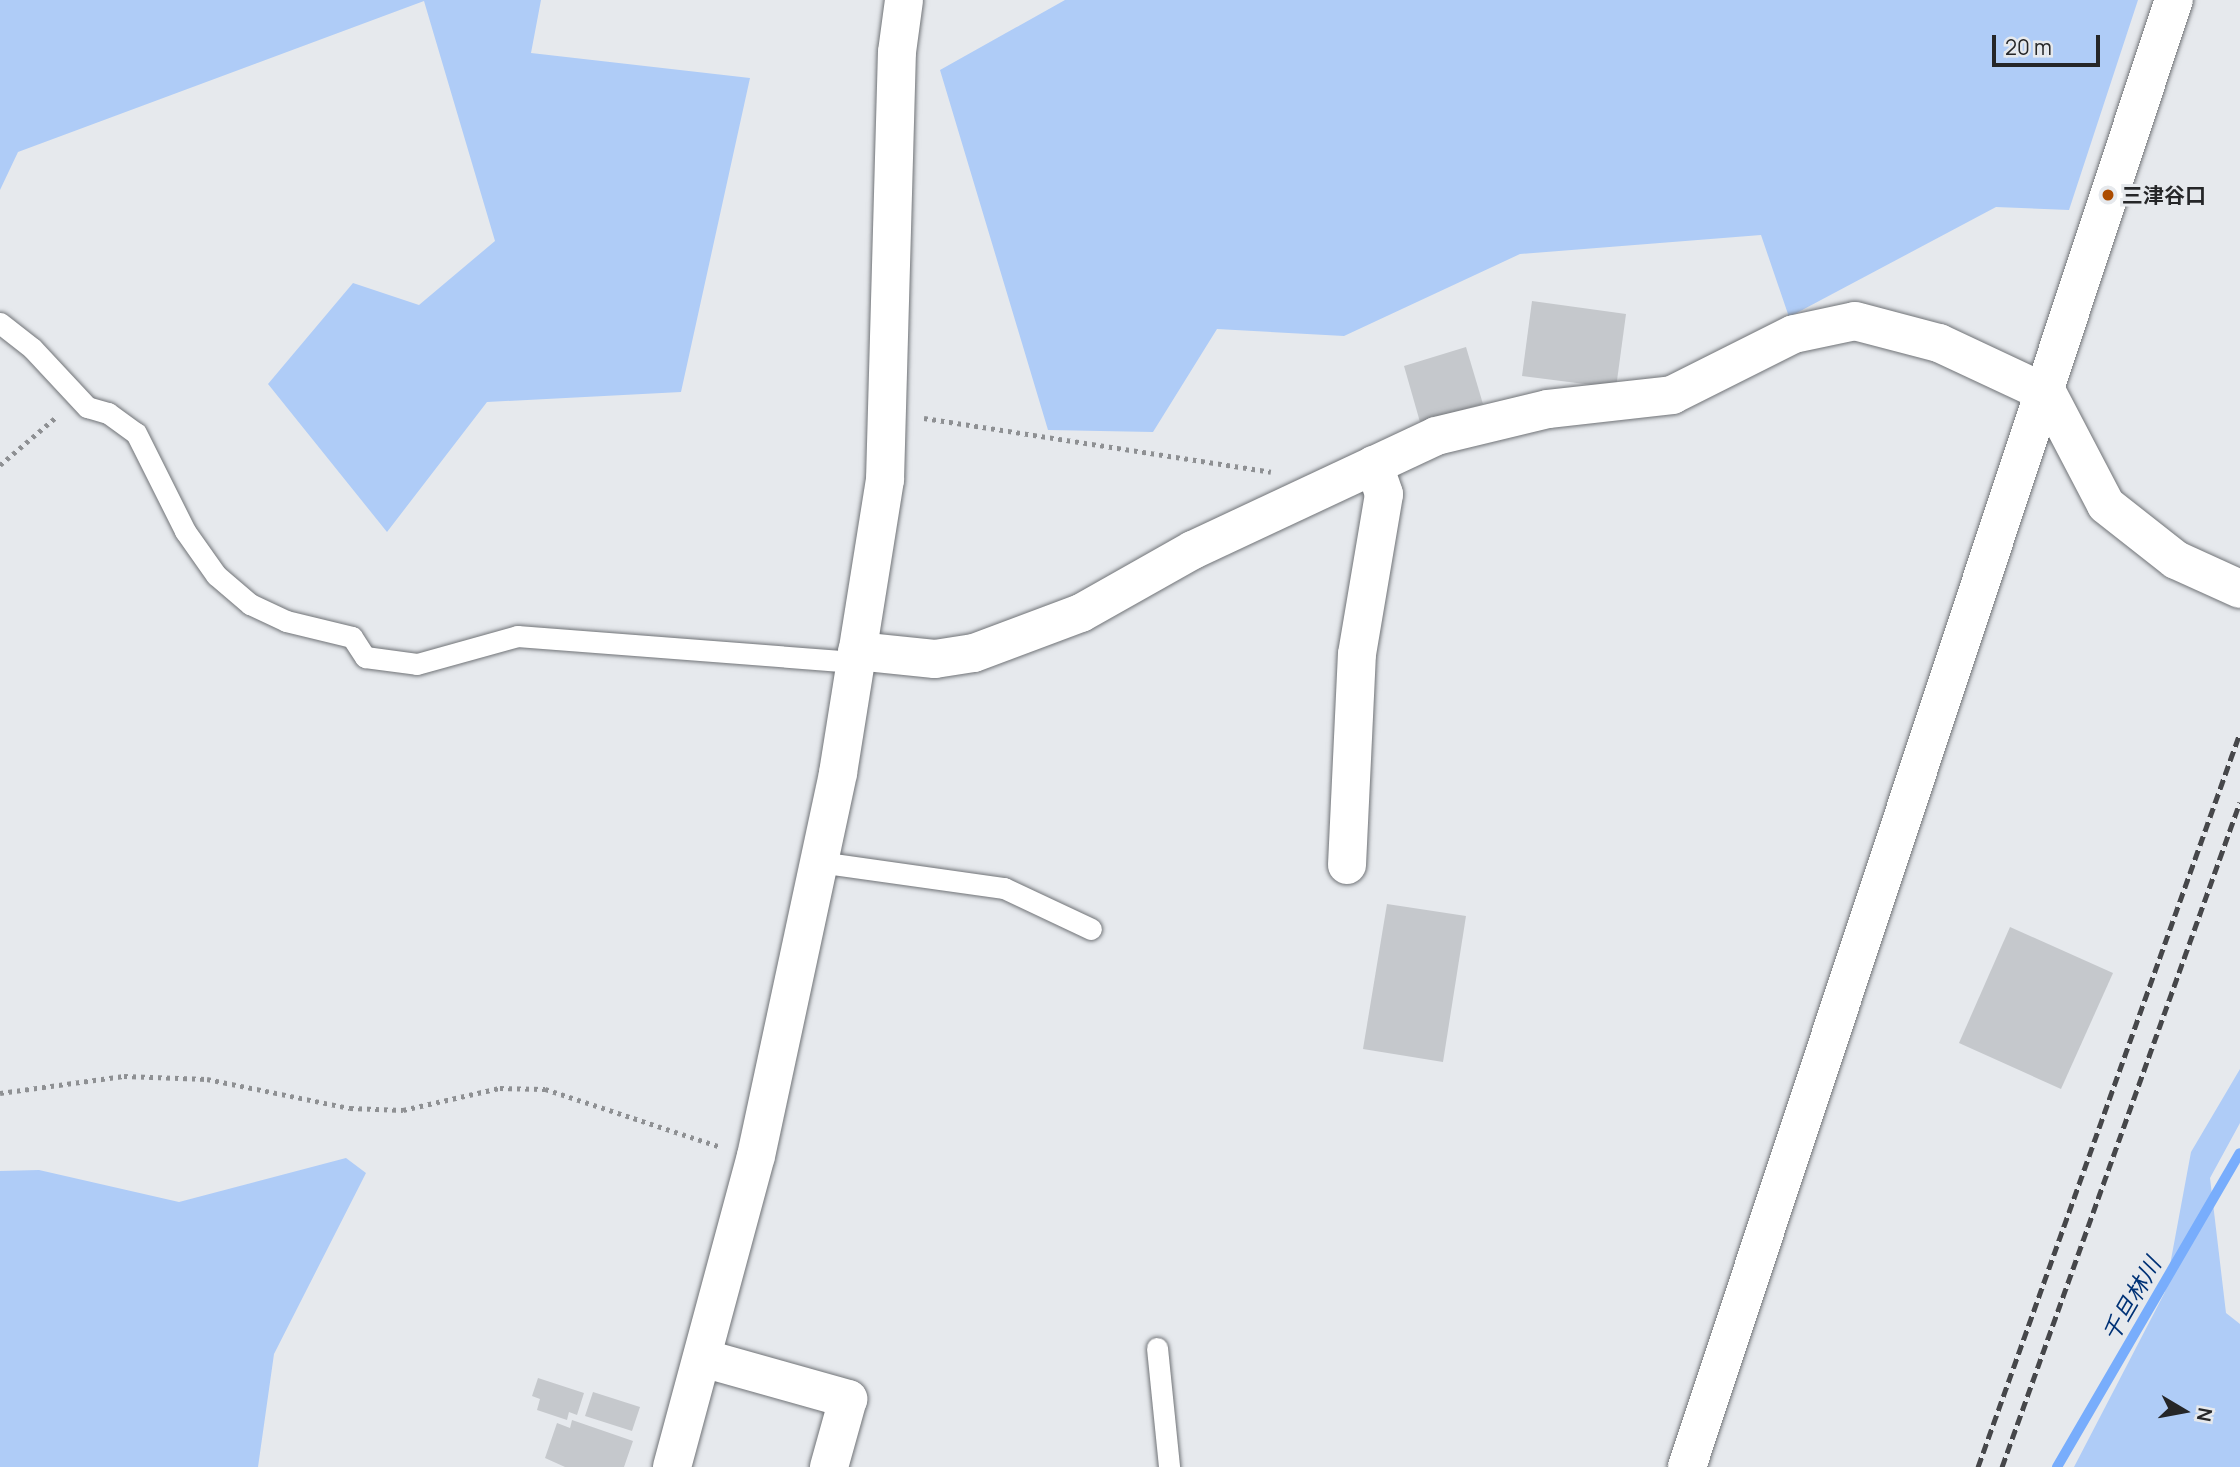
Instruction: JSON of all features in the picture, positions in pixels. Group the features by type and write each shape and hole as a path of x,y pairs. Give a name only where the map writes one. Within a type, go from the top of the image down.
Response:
{"street":[{"path":"672,1467 706,1360 756,1156 819,862 885,480 897,52 904,0"},
{"path":"1687,1467 2048,394 2174,0"},
{"path":"856,657 935,659 974,653 1082,613 1193,550 1316,495 1436,436 1548,409 1672,395 1794,334 1855,321 1939,343 2048,394 2106,505 2176,560 2240,589"},
{"path":"1347,865 1357,654 1384,494 1374,465"},
{"path":"706,1360 848,1399 829,1467"}],"lane":[{"path":"0,323 32,348 87,407 108,413 136,433 185,531 216,575 250,604 286,621 352,637 365,657 417,664 517,636 856,657"},
{"path":"819,862 1004,888 1091,929"},
{"path":"1157,1348 1169,1467"}],"path":[{"path":"0,465 47,422 87,407"},
{"path":"888,414 1219,460 1308,480 1316,495"},
{"path":"0,1093 124,1076 207,1079 350,1108 404,1110 500,1088 545,1089 756,1156"}],"shaded area":[{"path":"0,0 541,0 531,53 750,78 681,392 487,402 387,532 268,384 353,283 419,305 495,241 424,1 18,152 0,190"},
{"path":"1065,0 2138,0 2069,210 1996,207 1789,317 1761,235 1520,254 1344,336 1217,329 1153,432 1048,430 940,70"},
{"path":"2240,1069 2240,1123 2210,1178 2226,1313 2240,1324 2240,1467 2074,1467 2165,1292 2191,1152"},
{"path":"346,1158 366,1173 274,1354 258,1467 0,1467 0,1171 39,1170 179,1202"}],"building":[{"path":"1532,301 1626,314 1616,388 1522,376"},
{"path":"1466,347 1483,404 1420,422 1404,366"},
{"path":"1387,904 1466,916 1443,1062 1363,1049"},
{"path":"2010,927 2113,973 2061,1089 1959,1043"},
{"path":"538,1378 584,1393 577,1415 569,1412 567,1420 537,1410 540,1399 532,1396"},
{"path":"593,1392 640,1407 632,1431 585,1416"},
{"path":"572,1420 633,1441 624,1467 565,1467 545,1458 557,1423 570,1428"}],"waterway":[{"name":"千旦林川","path":"2057,1467 2240,1153"}],"railway":[{"path":"1978,1467 2240,733"},
{"path":"2002,1467 2240,802"}],"place":[{"name":"三津谷口","path":"2108,195"}]}
